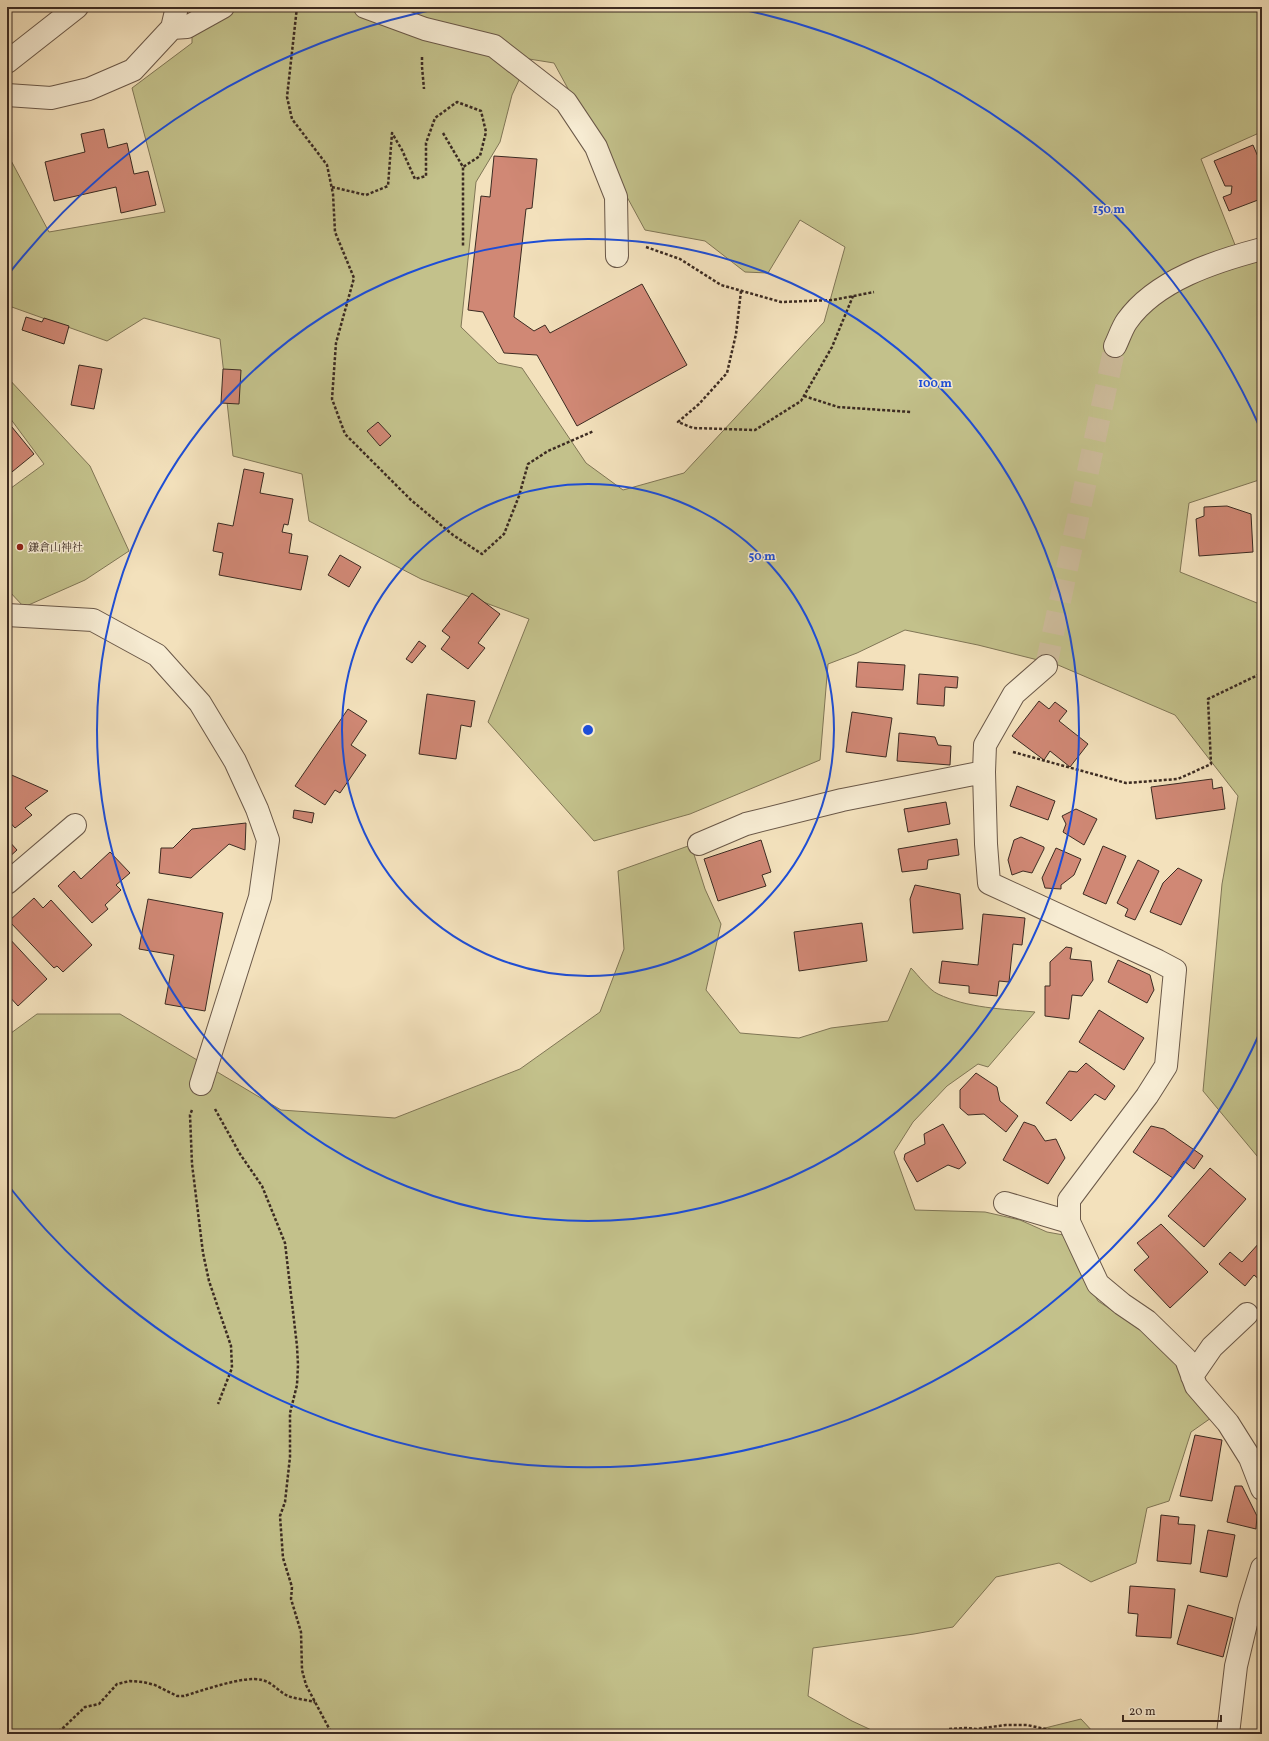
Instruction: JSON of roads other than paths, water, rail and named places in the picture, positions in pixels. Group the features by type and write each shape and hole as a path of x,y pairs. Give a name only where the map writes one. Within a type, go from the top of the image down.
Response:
{"street":[{"path":"7,62 77,7"},
{"path":"7,95 51,98 89,89 134,70 172,28 177,7"},
{"path":"172,28 188,27 223,7"},
{"path":"365,7 425,29 494,46 566,102 596,147 616,197 617,246"},
{"path":"1115,346 1126,321 1149,298 1176,280 1226,258 1262,248"},
{"path":"7,615 93,620 157,655 200,703 235,761 257,809 268,840 260,897 201,1084"},
{"path":"1046,666 1014,694 985,745 984,772 986,844 989,883 1176,970 1166,1066 1147,1096 1069,1200 1069,1222 1098,1284 1122,1304 1148,1321 1186,1359 1196,1386 1228,1423 1250,1458 1262,1489"},
{"path":"699,844 746,824 842,800 984,772"},
{"path":"7,883 75,825"},
{"path":"1005,1203 1069,1222"},
{"path":"1192,1376 1212,1347 1247,1314"},
{"path":"1228,1734 1236,1666 1250,1608 1262,1568"}],"tunnel":[{"path":"1046,666 1115,346"}],"place":[{"name":"鎌倉山神社","path":"20,547"}]}
